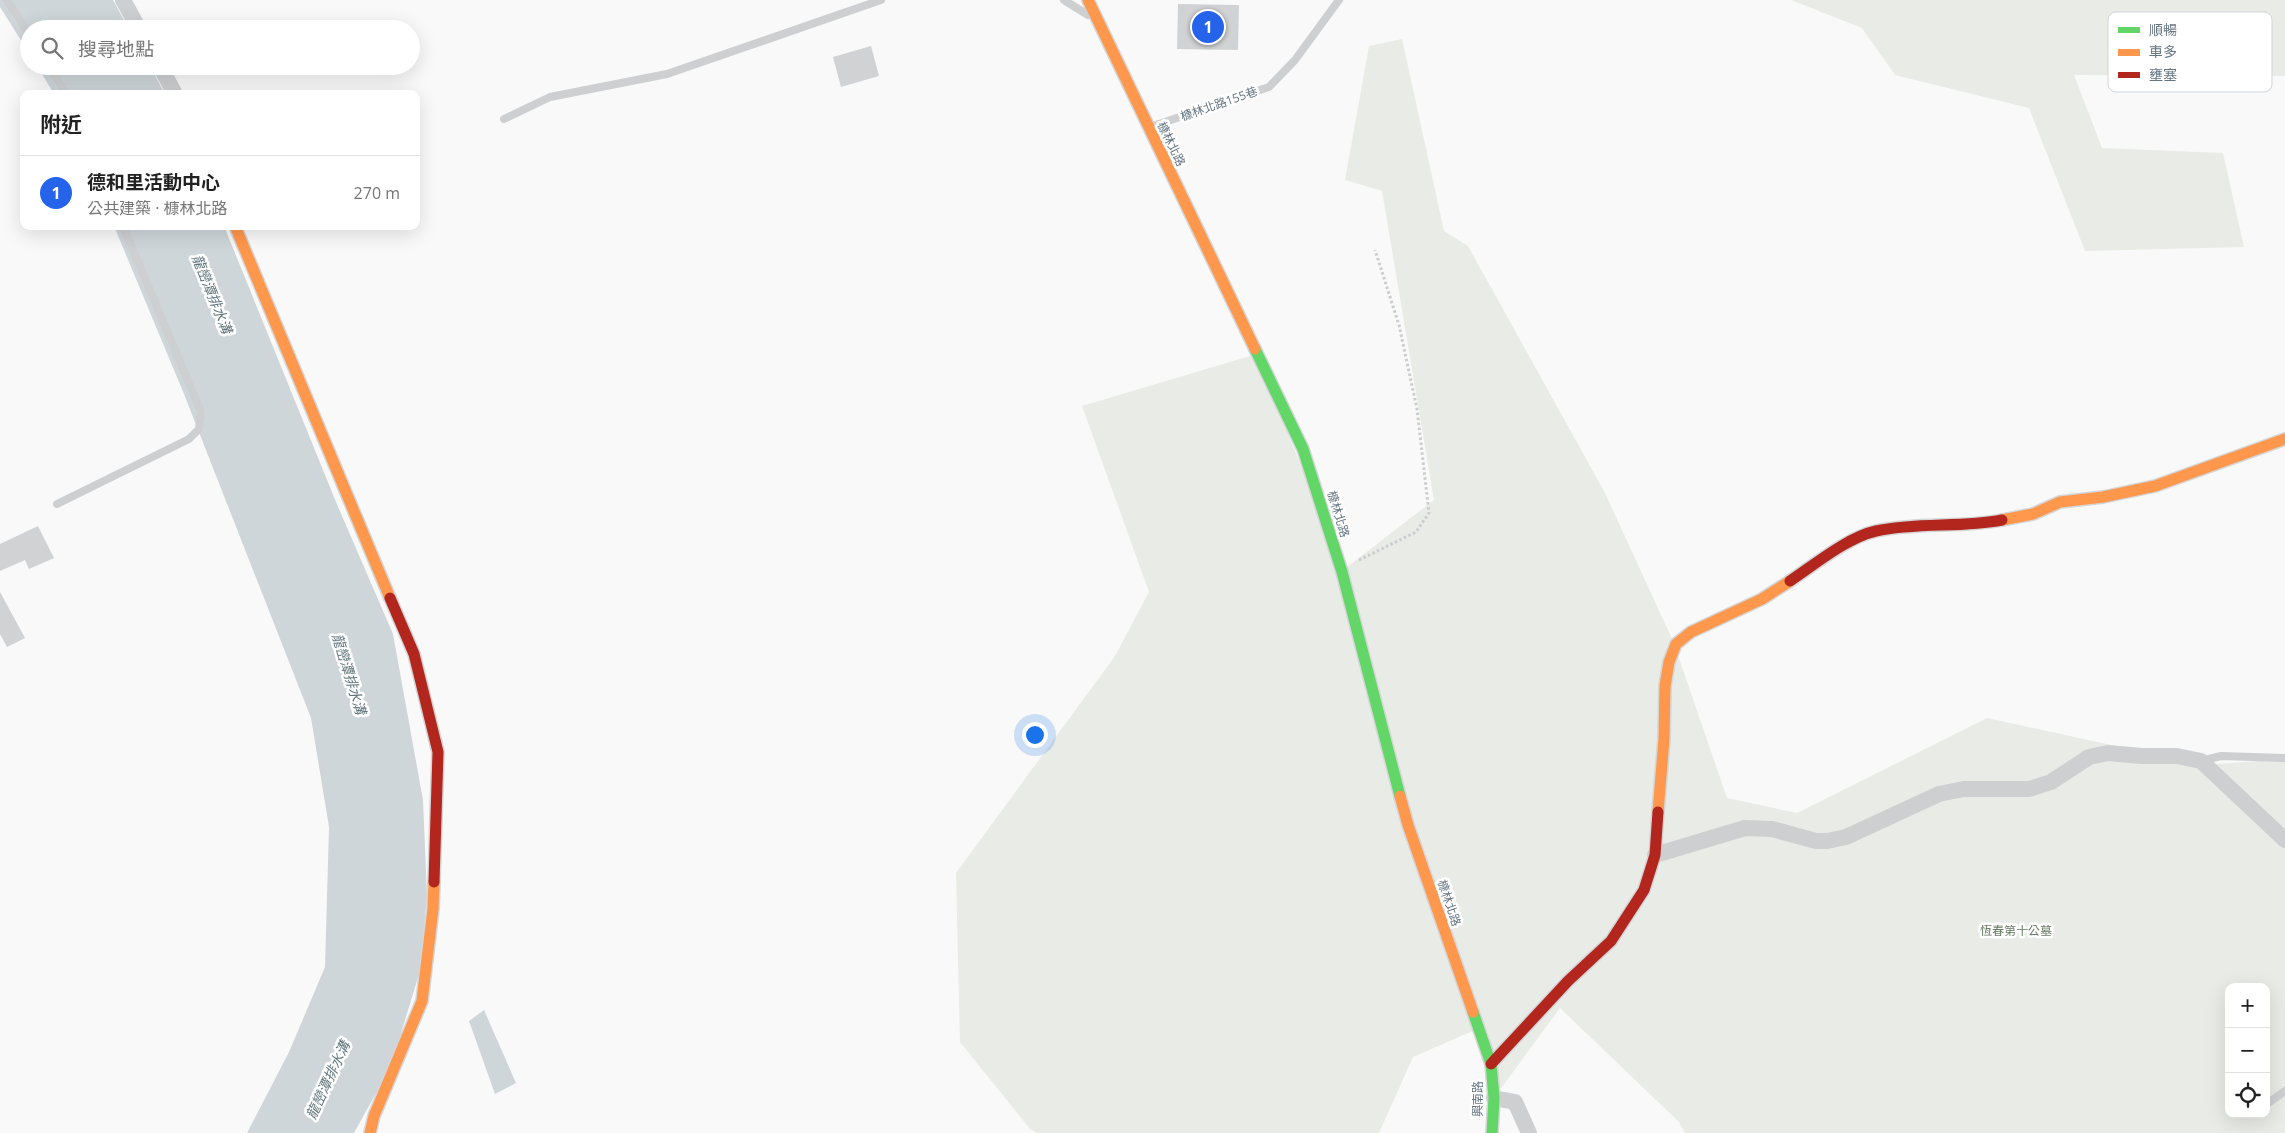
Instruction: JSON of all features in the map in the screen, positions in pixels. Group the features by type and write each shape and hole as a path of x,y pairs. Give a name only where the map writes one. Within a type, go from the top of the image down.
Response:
{"street":[{"path":"123,0 134,20"},
{"name":"槺林北路","path":"1088,0 1304,449 1342,572 1408,825 1491,1064"},
{"path":"165,75 174,90"},
{"path":"237,230 414,654 438,752 433,909 422,1001 374,1116 370,1133"},
{"path":"1491,1064 1568,981 1611,941 1644,890 1655,854 1658,788 1664,739 1665,686 1669,662 1676,644 1691,632 1762,599 1844,545 1874,531 1917,525 1993,522 2033,514 2060,502 2103,498 2155,486 2285,439"},
{"path":"1655,854 1745,828 1772,829 1816,841 1846,838 1940,794 1964,789 2029,789 2050,782 2089,757 2108,753 2142,756 2177,756 2201,761 2285,840"},
{"name":"興南路","path":"1491,1064 1494,1098 1492,1133"},
{"path":"1494,1098 1515,1102 1529,1133"}],"lane":[{"path":"7,0 20,20"},
{"path":"504,119 550,97 667,74 881,0"},
{"path":"1064,0 1098,21"},
{"name":"槺林北路155巷","path":"1148,128 1269,87 1295,60 1339,0"},
{"path":"54,75 64,90"},
{"path":"56,504 189,439 199,429 201,412 125,230"},
{"path":"2201,761 2221,756 2285,758"},
{"path":"2270,1102 2285,1091"}],"path":[{"path":"1342,572 1368,554 1416,532 1429,513 1417,409 1399,325 1375,250"}],"green space":[{"path":"1791,0 2285,0 2285,76 2272,76 2272,12 2108,12 2108,75 2074,75 2102,148 2223,153 2244,247 2085,251 2029,108 1895,75 1862,28"},
{"name":"恆春第十公墓","path":"1402,39 1444,231 1468,246 1605,493 1673,641 1727,798 1797,813 1987,718 2203,765 2285,759 2285,1133 1685,1133 1679,1122 1560,1008 1494,1098 1475,1030 1413,1057 1379,1133 1037,1133 1030,1129 960,1042 956,873 1115,656 1149,592 1082,406 1257,354 1342,571 1434,500 1382,191 1345,180 1369,46"}],"water":[{"path":"0,0 113,0 124,20 20,20 20,39 0,7"},
{"path":"42,75 155,75 163,90 52,90"},
{"name":"龍巒潭排水溝","path":"116,230 226,230 336,502 393,634 423,800 427,896 420,971 391,1066 354,1133 247,1133 289,1052 325,967 329,827 311,718 184,394"},
{"path":"484,1010 516,1083 495,1094 469,1021"}],"building":[{"path":"1178,4 1239,5 1238,50 1177,49"},
{"path":"871,46 879,76 841,87 833,57"},
{"path":"38,526 54,558 29,569 25,560 0,571 0,544"},
{"path":"0,592 25,638 7,647 0,634"}],"traffic: fast":[{"path":"1255,349 1303,449 1342,572 1400,796"},
{"path":"1473,1012 1491,1064 1494,1098 1492,1133"}],"traffic: slow":[{"path":"1088,0 1255,349"},
{"path":"237,230 390,598"},
{"path":"2002,520 2033,514 2060,502 2103,497 2155,486 2285,439"},
{"path":"1658,812 1664,739 1665,686 1669,662 1676,644 1691,632 1762,599 1790,581"},
{"path":"1400,796 1408,825 1473,1012"},
{"path":"370,1133 374,1116 422,1001 433,909 434,882"}],"traffic: jam":[{"path":"1790,581 1843,545 1865,534 1892,528 1971,524 2002,520"},
{"path":"390,598 414,654 438,752 434,882"},
{"path":"1491,1064 1568,981 1611,941 1644,890 1655,855 1658,812"}],"place":[{"name":"德和里活動中心","path":"1208,27"}]}
